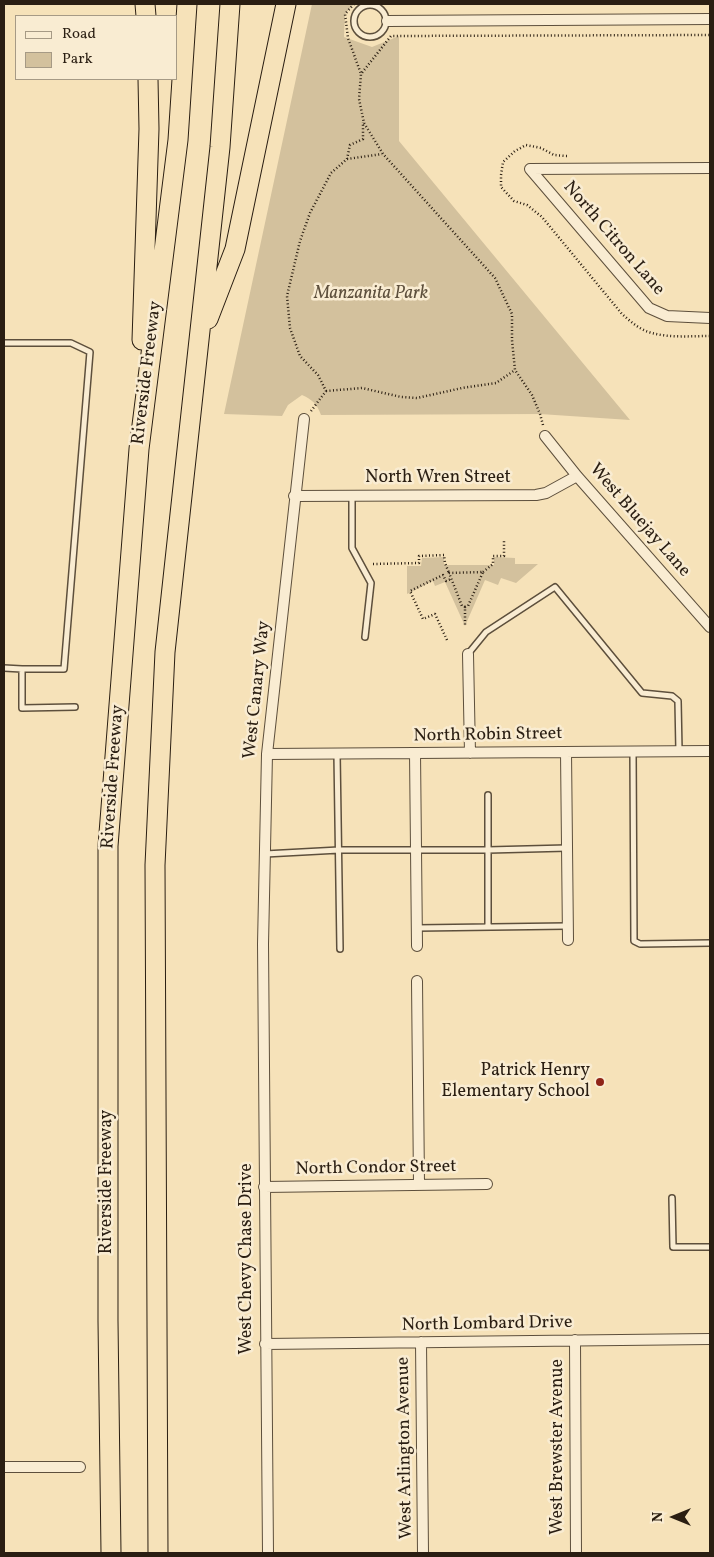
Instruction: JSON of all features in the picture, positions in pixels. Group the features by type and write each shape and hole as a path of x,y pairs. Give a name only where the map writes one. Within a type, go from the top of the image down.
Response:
{"highway":[{"name":"Riverside Freeway","path":"111,1553 108,1321 108,846 138,449 178,140 187,4"},
{"path":"158,1553 155,865 164,652 220,147 230,4"},
{"path":"199,344 235,249 286,4"},
{"path":"138,449 149,129 148,80"}],"street":[{"path":"387,21 710,19"},
{"name":"North Citron Lane","path":"710,168 530,169 648,308 667,316 710,318"},
{"name":"West Canary Way","path":"263,965 266,754 304,419"},
{"name":"West Bluejay Lane","path":"545,436 577,476 710,627"},
{"name":"North Wren Street","path":"294,496 536,495 546,493 577,476"},
{"path":"468,654 470,753"},
{"name":"North Robin Street","path":"266,754 710,750"},
{"path":"566,752 568,940"},
{"path":"416,753 416,946"},
{"name":"West Chevy Chase Drive","path":"263,965 268,1553"},
{"path":"417,981 419,1185"},
{"name":"North Condor Street","path":"264,1187 487,1184"},
{"name":"North Lombard Drive","path":"265,1344 710,1339"},
{"name":"West Brewster Avenue","path":"575,1340 576,1553"},
{"name":"West Arlington Avenue","path":"421,1342 423,1553"},
{"path":"4,1467 80,1467"}],"lane":[{"path":"375,5 383,12 387,21 383,32 368,38 359,33 354,23 357,13 364,6 375,5"},
{"path":"4,343 71,342 90,352 64,669 4,668"},
{"path":"352,496 352,548 370,583 365,637"},
{"path":"468,654 486,632 555,587 642,693 672,696 678,701 679,751"},
{"path":"22,669 22,708 75,707"},
{"path":"633,751 634,941 640,944 710,943"},
{"path":"337,754 340,949"},
{"path":"488,795 488,926"},
{"path":"265,854 339,850 416,851 567,848"},
{"path":"416,928 568,926"},
{"path":"672,1198 674,1247 710,1247"}],"path":[{"path":"354,4 345,14 348,38 361,74 360,99 364,123 383,154 495,278 512,314 512,340 516,370 532,395 540,414 545,436"},
{"path":"361,74 392,36 710,35"},
{"path":"347,160 350,145 363,139 363,118"},
{"path":"568,156 554,154 542,148 526,146 515,151 503,162 501,187 514,201 527,205 542,217 622,314 638,327 652,333 666,335 710,336"},
{"path":"326,391 318,374 300,356 290,328 287,296 300,242 310,213 331,173 347,160 383,154"},
{"path":"326,391 362,388 401,397 417,398 496,383 516,370"},
{"path":"304,419 326,391"},
{"path":"465,607 468,606 483,572 493,564 493,556 504,556 504,539"},
{"path":"373,564 419,563 419,556 444,555 444,563 462,606 465,607 465,626"},
{"path":"449,572 483,572"},
{"path":"447,640 435,614 423,619 410,591 443,575 446,581 451,579"}],"green space":[{"name":"Manzanita Park","path":"312,4 354,4 345,14 344,37 372,47 399,36 399,141 630,420 540,414 321,415 314,403 302,395 288,405 282,416 224,414"},
{"path":"444,557 444,565 494,565 494,557 515,558 515,564 538,564 516,583 501,578 498,585 485,580 465,626 445,582 435,586 433,581 407,594 407,566 421,566 422,558"}],"place":[{"name":"Patrick Henry Elementary School","path":"600,1082"}]}
